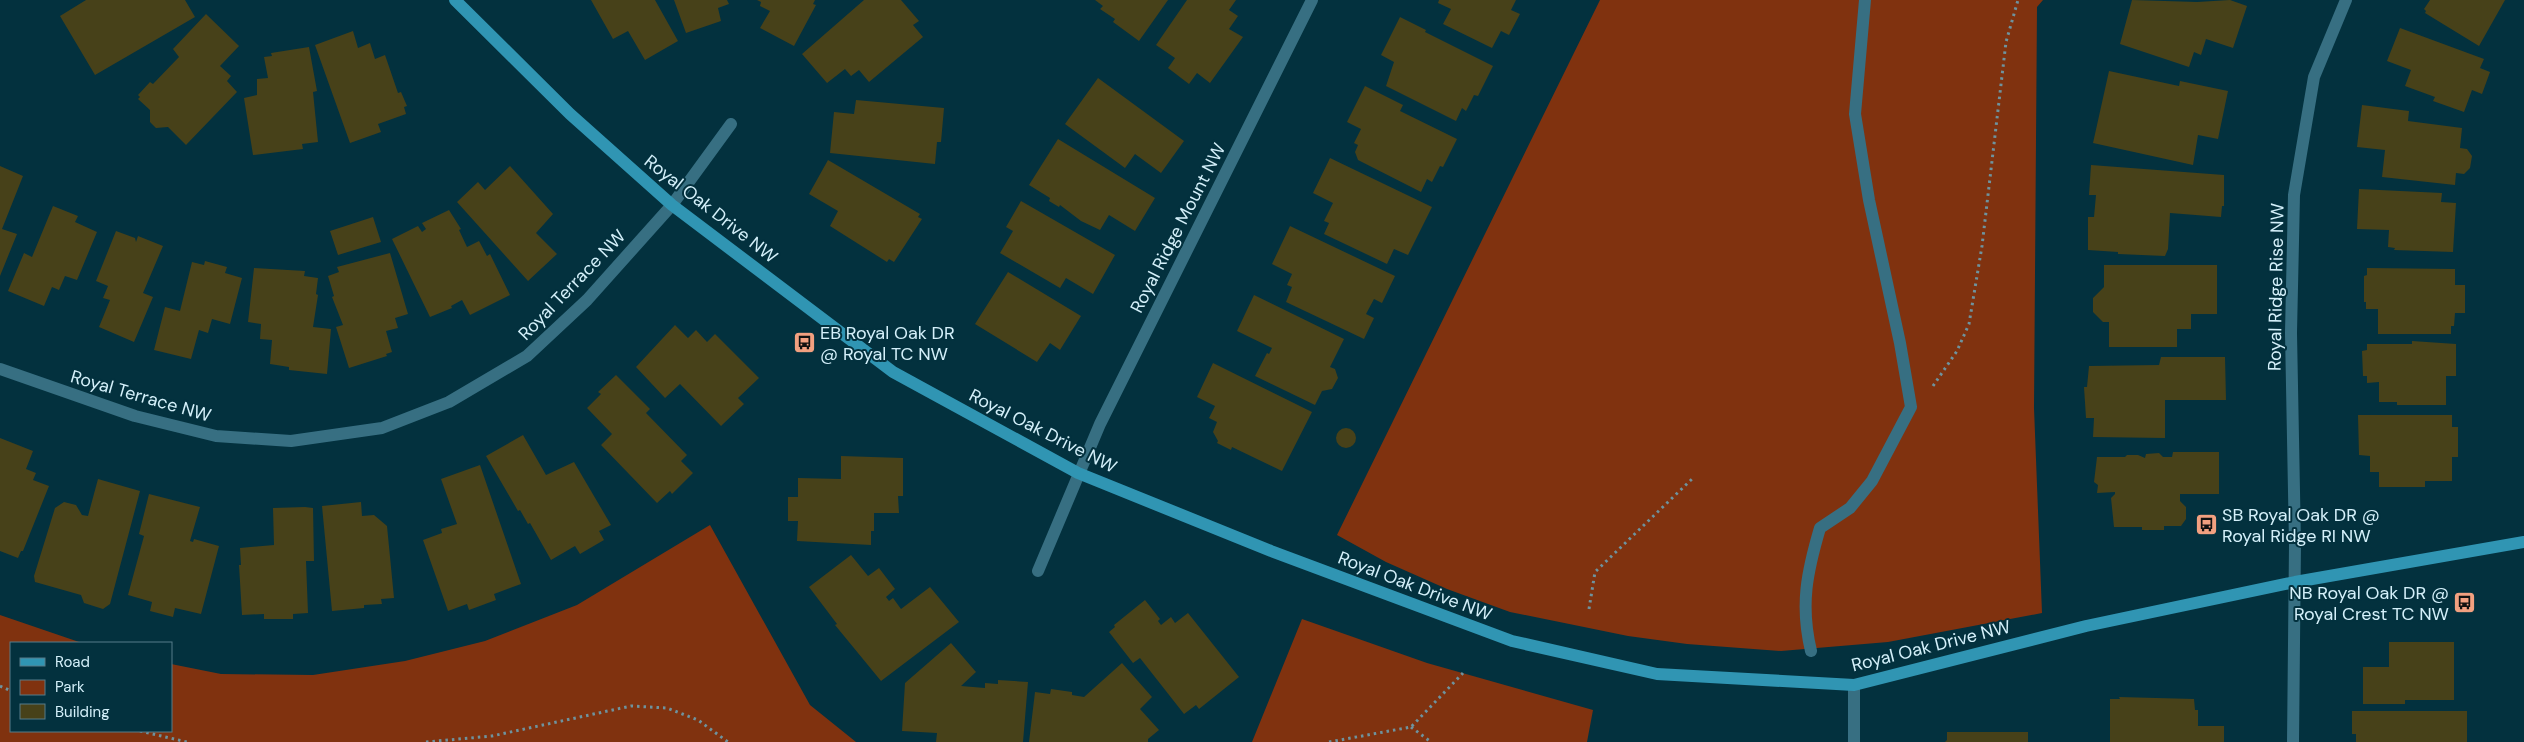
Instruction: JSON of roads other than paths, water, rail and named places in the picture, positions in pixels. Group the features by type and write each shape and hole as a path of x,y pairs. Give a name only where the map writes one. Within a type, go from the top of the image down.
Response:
{"street":[{"name":"Royal Oak Drive NW","path":"455,0 570,114 672,205 893,372 1078,473 1271,551 1512,641 1657,674 1854,685 2086,626 2295,582 2524,542"},
{"name":"Royal Ridge Mount NW","path":"1038,571 1100,424 1312,0"},
{"path":"1811,651 1805,625 1805,586 1820,528 1850,508 1872,481 1911,407 1900,343 1869,200 1855,114 1865,0"},
{"name":"Royal Ridge Rise NW","path":"2293,742 2295,582 2291,333 2294,195 2314,78 2346,0"},
{"name":"Royal Terrace NW","path":"0,370 135,416 216,436 291,441 382,428 449,402 527,356 587,300 672,205 731,124"},
{"path":"1854,685 1854,742"}],"place":[{"name":"EB Royal Oak DR @ Royal TC NW","path":"804,343"},
{"name":"SB Royal Oak DR @ Royal Ridge RI NW","path":"2206,525"},
{"name":"NB Royal Oak DR @ Royal Crest TC NW","path":"2465,603"}]}
